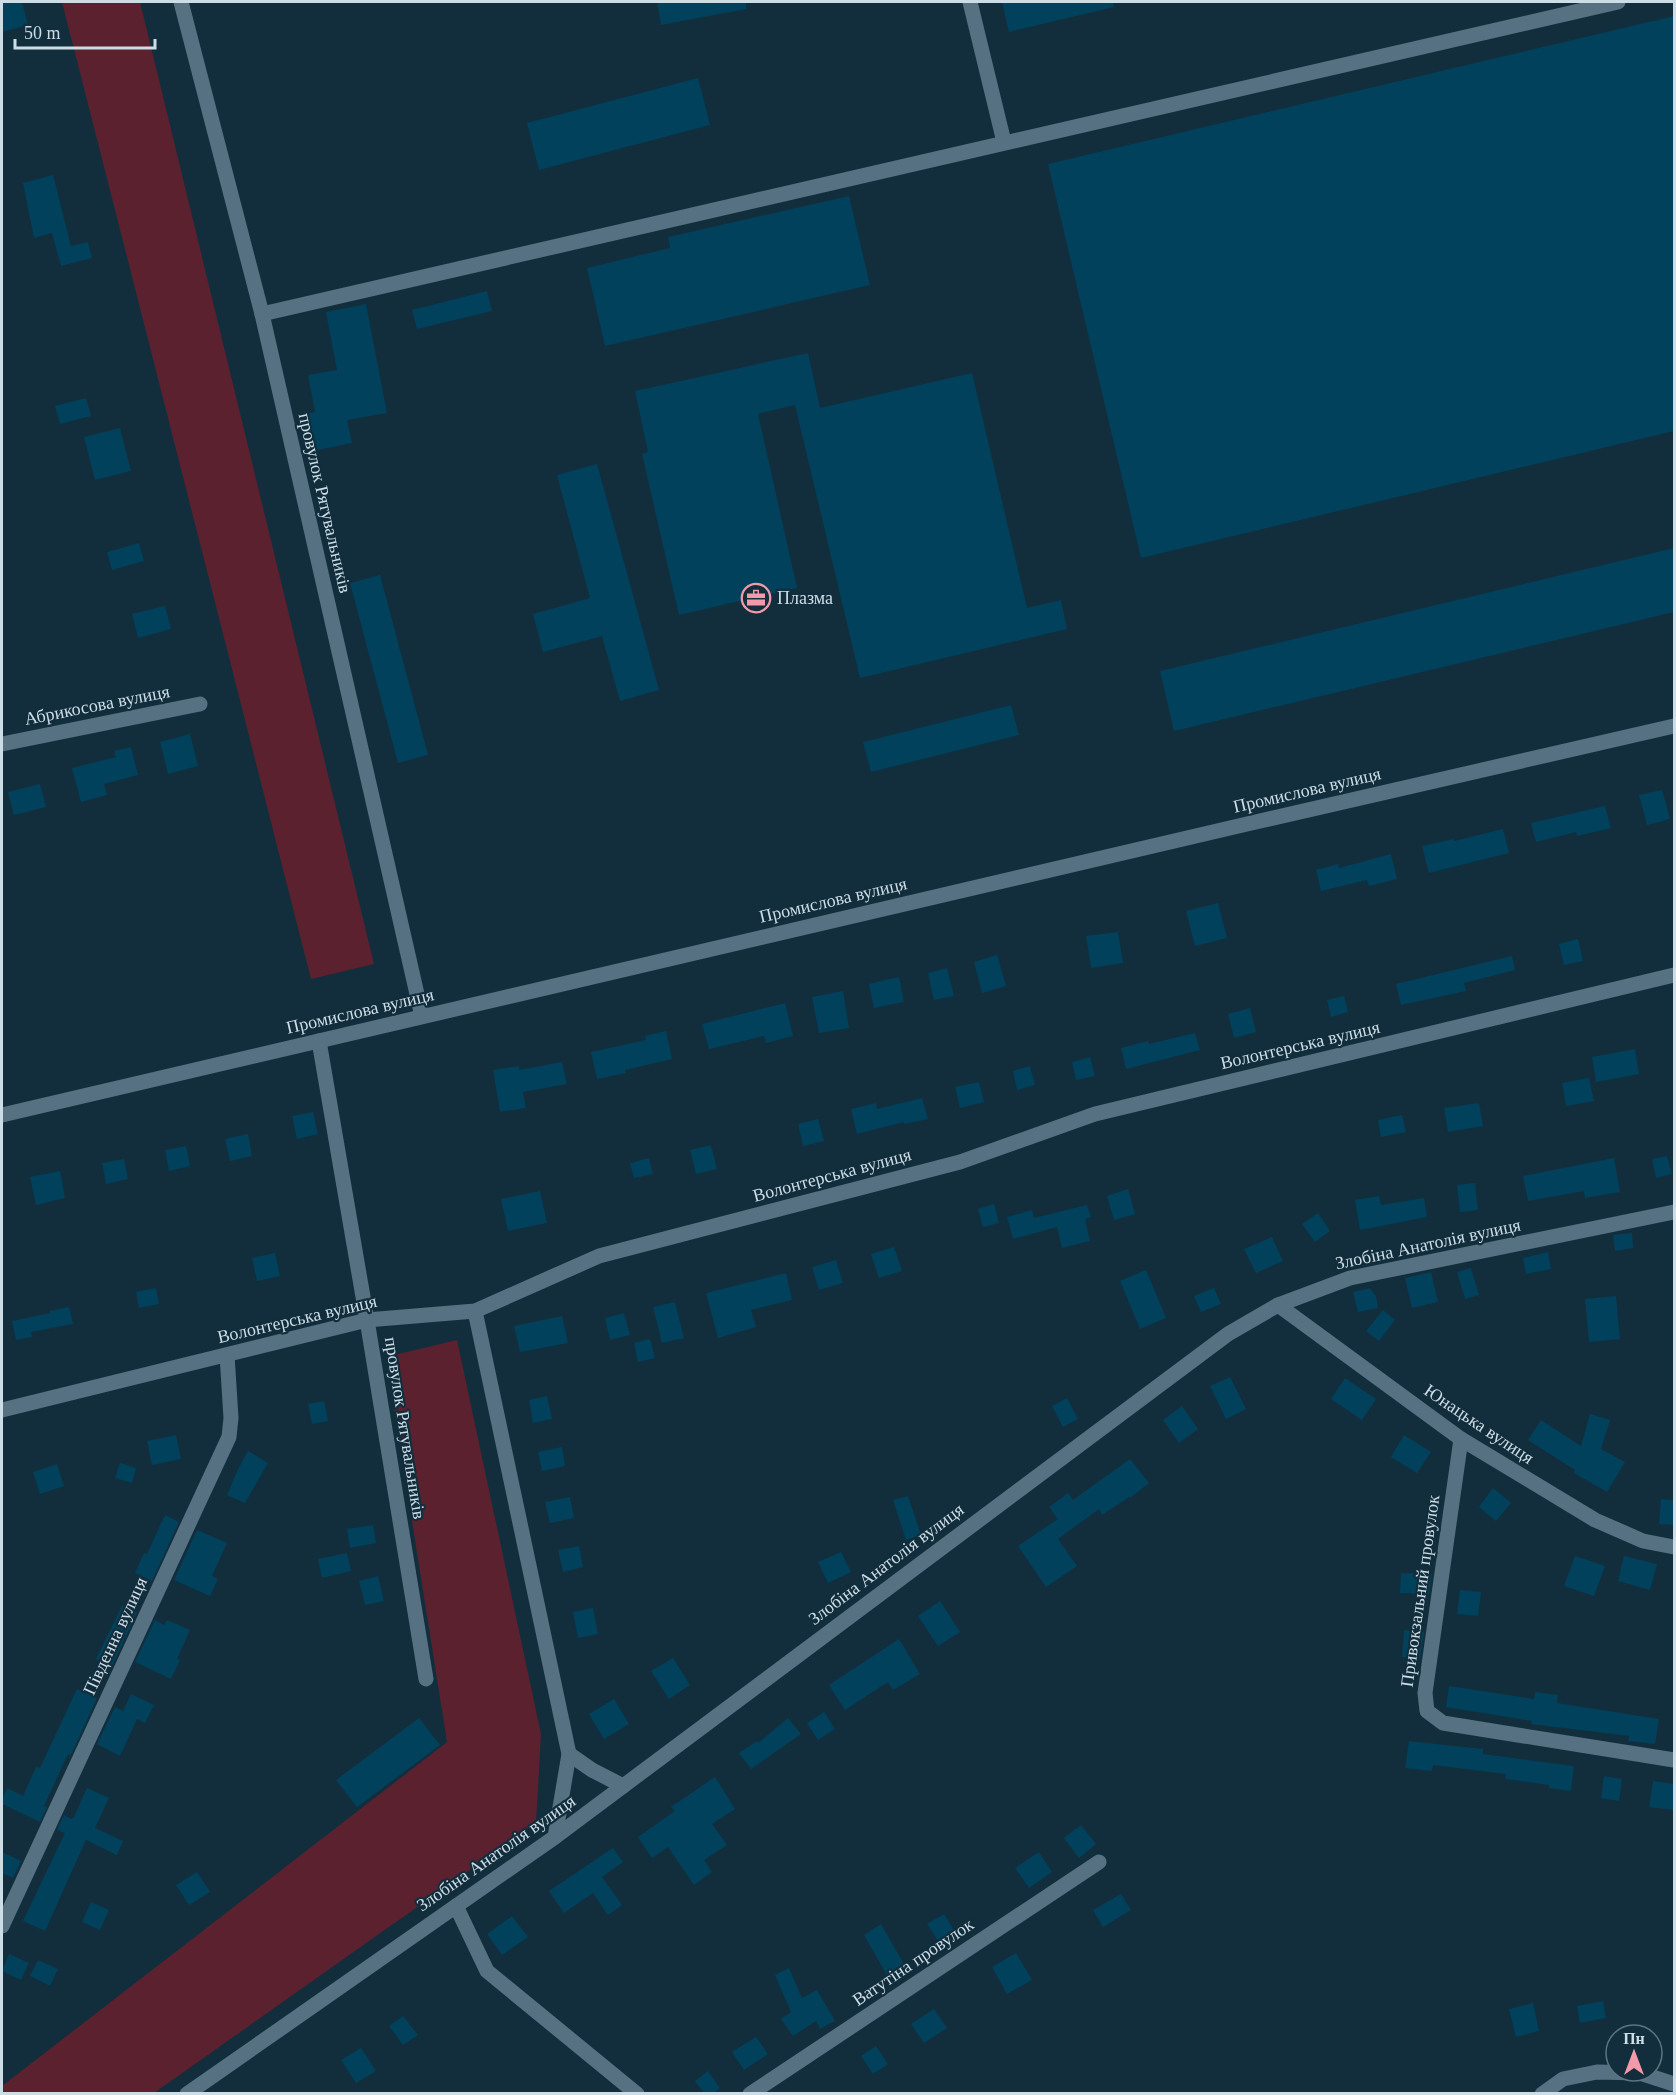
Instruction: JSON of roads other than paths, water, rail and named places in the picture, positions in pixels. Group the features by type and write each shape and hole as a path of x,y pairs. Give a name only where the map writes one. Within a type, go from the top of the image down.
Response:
{"street":[{"name":"провулок Рятувальників","path":"181,2 262,314 422,1016"},
{"path":"970,2 1004,142"},
{"path":"262,314 1618,2"},
{"name":"Абрикосова вулиця","path":"2,744 201,704"},
{"name":"Промислова вулиця","path":"2,1115 1674,726"},
{"name":"Волонтерська вулиця","path":"2,1410 367,1320 475,1311 599,1256 960,1162 1095,1114 1674,975"},
{"name":"провулок Рятувальників","path":"319,1041 426,1679"},
{"name":"Злобіна Анатолія вулиця","path":"187,2094 555,1837 1228,1334 1278,1305 1350,1278 1674,1212"},
{"name":"Юнацька вулиця","path":"1278,1305 1461,1439 1595,1520 1643,1541 1674,1547"},
{"path":"475,1311 569,1754 555,1837"},
{"name":"Південна вулиця","path":"2,1926 229,1437 231,1418 227,1355"},
{"name":"Привокзальний провулок","path":"1461,1439 1425,1693 1427,1711 1443,1723 1674,1760"},
{"path":"569,1754 592,1770 623,1786"},
{"name":"Ватутіна провулок","path":"750,2094 1098,1862"},
{"path":"456,1906 487,1971 637,2094"},
{"path":"1542,2094 1563,2079 1596,2072 1640,2073 1674,2084"}],"place":[{"name":"Плазма","path":"756,598"}]}
